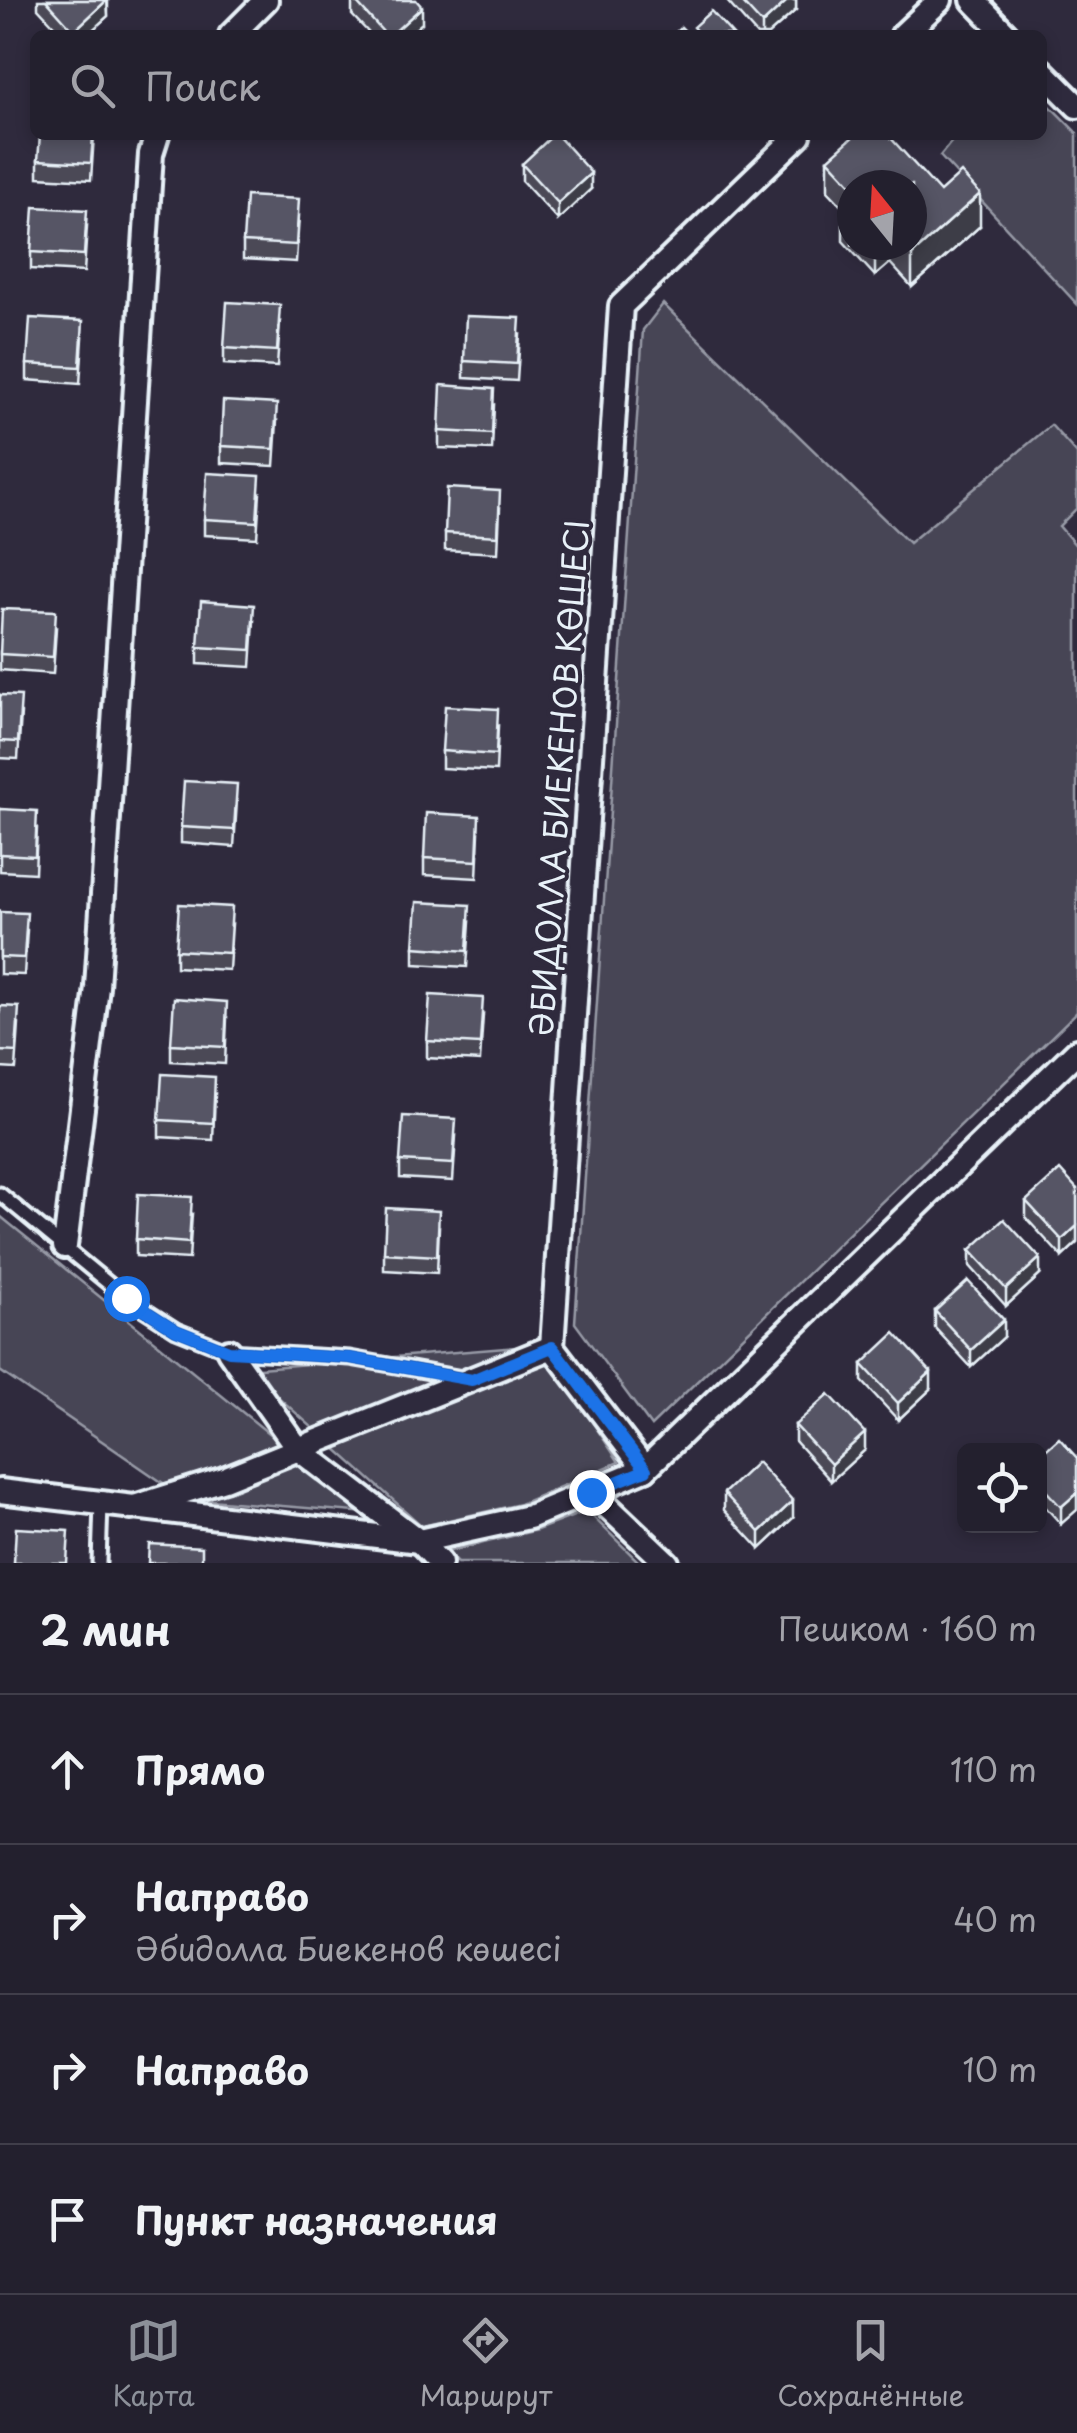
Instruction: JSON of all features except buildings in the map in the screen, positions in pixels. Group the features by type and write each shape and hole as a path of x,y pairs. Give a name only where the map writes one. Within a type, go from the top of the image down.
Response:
{"street":[{"path":"235,30 266,0"},
{"path":"908,30 940,0"},
{"path":"973,0 1002,30"},
{"path":"1047,75 1077,106"},
{"path":"65,1246 97,986 150,174 157,140"},
{"name":"ӘБИДОЛЛА БИЕКЕНОВ КӨШЕСІ","path":"552,1347 622,306 794,140"},
{"path":"0,1491 419,1541 529,1517 646,1470 1077,1050"},
{"path":"131,1508 224,1479 552,1347 646,1470"},
{"path":"229,1351 298,1449 419,1541 440,1563"},
{"path":"591,1492 668,1563"}],"lane":[{"path":"0,1194 126,1298 176,1330 229,1351 350,1358 472,1380"},
{"path":"99,1563 101,1504"}],"shaded area":[{"path":"1047,103 1077,133 1077,304 940,156 953,140 1047,140"},
{"path":"663,304 909,543 1051,425 1077,454 1077,508 1059,526 1077,547 1077,1012 651,1426 575,1323 643,330"},
{"path":"0,1216 367,1513 185,1498 0,1371"},
{"path":"541,1345 619,1462 520,1504 422,1526 247,1369"},
{"path":"587,1511 640,1563 457,1563 446,1552 537,1530"}],"route":[{"path":"126,1298 176,1330 229,1351 350,1358 472,1380 552,1347 646,1470 591,1492"}]}
